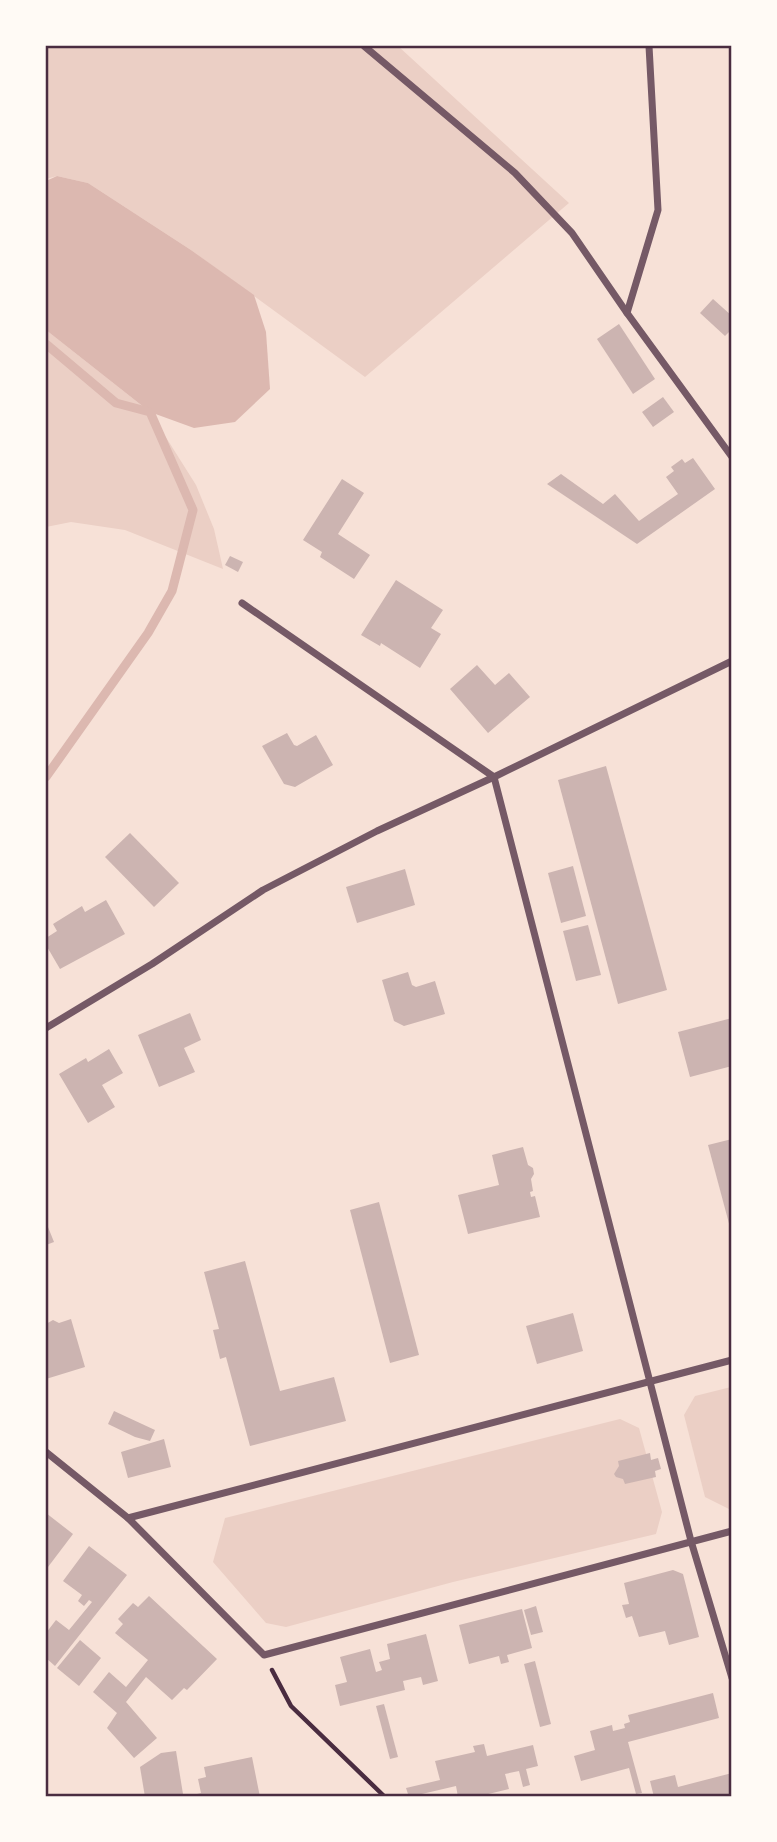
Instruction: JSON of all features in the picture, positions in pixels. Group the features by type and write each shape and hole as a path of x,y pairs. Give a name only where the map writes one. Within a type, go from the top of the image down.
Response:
{"street":[{"path":"364,46 515,173 572,233 732,457"},
{"path":"627,313 658,210 649,46"},
{"path":"242,603 494,777 691,1541 732,1678"},
{"path":"46,1028 152,964 263,890 377,831 732,661"},
{"path":"128,1518 732,1360"},
{"path":"46,1452 128,1518 264,1655 732,1531"}],"path":[{"path":"264,1655 291,1706 385,1797"}],"shaded area":[{"path":"46,46 398,46 569,203 365,377 191,250 88,183 57,176 46,179"},
{"path":"57,176 88,183 254,295 266,332 270,389 235,422 194,428 150,412 46,330 46,181"},
{"path":"46,330 150,412 196,485 214,529 223,569 125,530 71,522 46,527"},
{"path":"732,1387 731,1510 705,1497 684,1415 695,1396"},
{"path":"620,1419 639,1428 662,1512 656,1534 453,1582 286,1627 266,1623 213,1562 225,1518"}],"building":[{"path":"713,299 732,316 732,329 725,336 700,313"},
{"path":"619,324 655,379 633,394 597,339"},
{"path":"663,397 674,412 653,427 642,412"},
{"path":"693,458 715,489 637,544 547,484 561,474 603,504 615,494 639,521 678,494 666,477 674,471 671,467 682,459 685,463"},
{"path":"342,479 364,493 338,534 370,555 354,579 320,557 322,552 303,540"},
{"path":"230,556 243,562 238,572 225,565"},
{"path":"396,580 443,610 431,628 441,634 420,668 381,643 380,646 361,635"},
{"path":"477,665 495,685 509,673 530,697 488,733 450,689"},
{"path":"287,733 297,746 316,735 333,765 295,787 284,784 262,746"},
{"path":"606,766 667,990 618,1004 558,780"},
{"path":"130,833 179,883 154,907 105,857"},
{"path":"573,866 586,916 561,923 548,873"},
{"path":"405,869 415,905 357,923 346,887"},
{"path":"106,900 125,934 60,969 46,945 46,938 57,931 53,924 82,906 85,912"},
{"path":"588,925 601,975 576,981 563,931"},
{"path":"408,972 412,985 416,987 435,981 445,1014 404,1026 394,1021 382,980"},
{"path":"190,1013 201,1040 184,1048 195,1072 159,1087 138,1035"},
{"path":"732,1018 732,1066 690,1077 678,1032"},
{"path":"109,1049 123,1073 102,1085 115,1107 88,1123 59,1074 86,1058 88,1062"},
{"path":"732,1139 732,1231 731,1231 708,1145"},
{"path":"523,1147 528,1165 533,1168 533,1191 530,1192 531,1197 535,1196 540,1217 468,1234 458,1195 499,1185 492,1155"},
{"path":"379,1202 419,1355 390,1363 350,1210"},
{"path":"46,1222 54,1242 46,1245"},
{"path":"245,1261 280,1391 334,1377 346,1421 250,1446 226,1357 220,1359 213,1330 219,1329 204,1272"},
{"path":"573,1313 583,1351 537,1364 526,1326"},
{"path":"71,1319 85,1367 46,1379 46,1324 53,1320 59,1323"},
{"path":"114,1411 155,1430 150,1441 108,1424"},
{"path":"164,1439 171,1467 128,1478 121,1452"},
{"path":"650,1453 651,1460 658,1458 661,1469 655,1471 656,1477 625,1484 623,1479 614,1474 619,1466 618,1461"},
{"path":"46,1513 73,1534 48,1567 46,1565"},
{"path":"89,1546 127,1575 55,1666 46,1658 46,1633 56,1620 69,1630 92,1602 89,1600 84,1606 78,1601 82,1595 63,1581"},
{"path":"673,1570 683,1574 699,1637 669,1645 665,1631 639,1637 632,1616 626,1618 622,1605 629,1604 624,1583"},
{"path":"149,1596 217,1659 187,1690 184,1688 172,1700 146,1677 126,1702 157,1738 134,1758 107,1728 117,1713 93,1692 109,1672 126,1687 148,1660 115,1633 123,1624 118,1619 133,1603 138,1607"},
{"path":"536,1606 543,1632 531,1635 524,1610"},
{"path":"522,1609 532,1648 507,1655 509,1662 501,1664 499,1656 469,1664 459,1625"},
{"path":"426,1634 438,1681 423,1685 421,1677 403,1681 405,1690 340,1706 335,1685 347,1682 340,1657 370,1649 376,1672 382,1670 379,1662 390,1659 387,1644"},
{"path":"80,1640 101,1658 79,1686 57,1668"},
{"path":"535,1661 551,1724 540,1727 524,1664"},
{"path":"713,1693 719,1718 628,1742 642,1793 636,1794 629,1768 581,1781 574,1756 595,1750 590,1731 612,1725 613,1731 625,1728 624,1724 630,1722 628,1715"},
{"path":"384,1704 398,1757 390,1759 376,1706"},
{"path":"484,1744 487,1756 533,1745 538,1766 526,1769 530,1785 523,1787 519,1771 505,1774 509,1789 476,1797 458,1797 456,1786 409,1797 406,1788 440,1780 435,1761 475,1752 473,1746"},
{"path":"176,1751 183,1794 145,1797 140,1767 161,1753"},
{"path":"252,1757 260,1797 198,1797 197,1794 201,1793 198,1779 206,1777 204,1767"},
{"path":"732,1773 732,1797 654,1797 650,1781 675,1775 678,1787"}],"waterway":[{"path":"46,344 116,403 150,412 193,510 172,591 148,633 46,777"}]}
